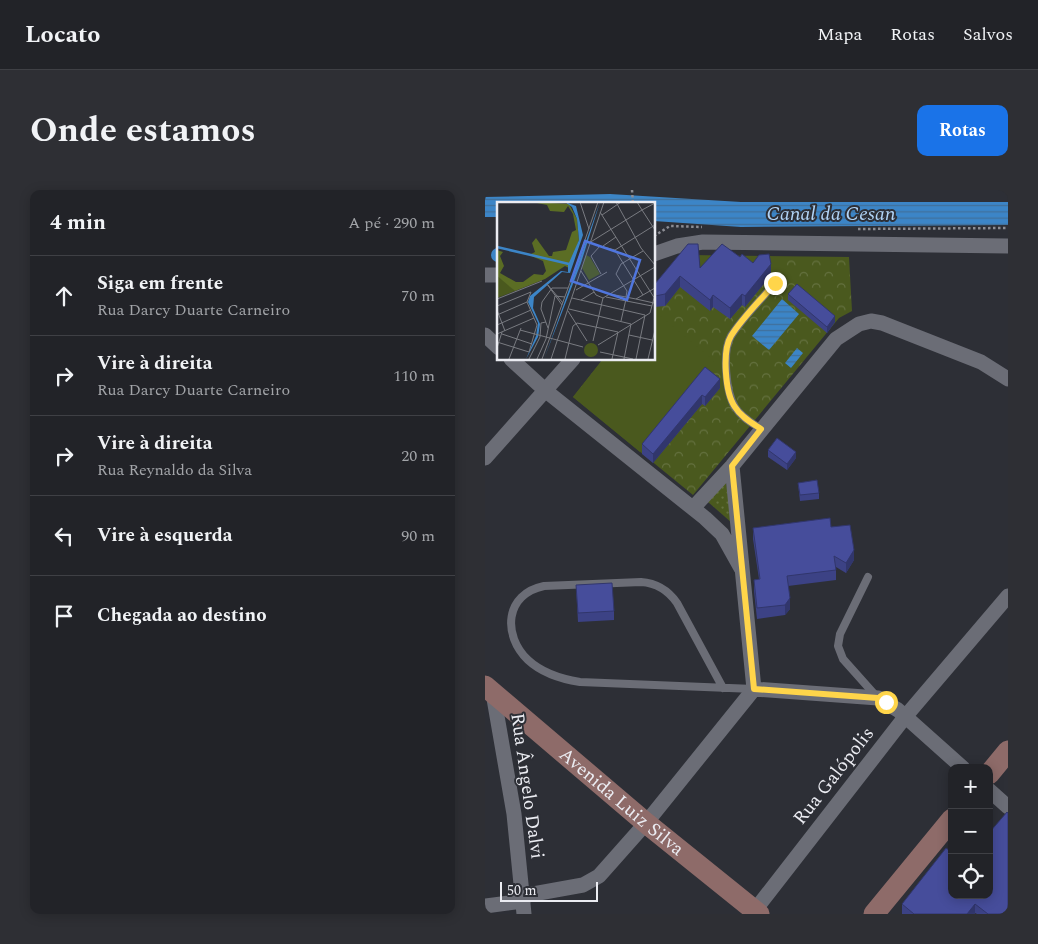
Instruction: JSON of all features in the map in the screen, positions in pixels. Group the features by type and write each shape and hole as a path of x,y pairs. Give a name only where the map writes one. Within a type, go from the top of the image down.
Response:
{"street":[{"path":"655,254 677,246 703,242 1008,246"},
{"path":"693,508 732,466 836,339 859,324 871,321 882,323 981,362 1008,379"},
{"path":"485,335 497,346"},
{"path":"512,360 546,391 693,508 722,534 741,568"},
{"path":"485,458 572,360"},
{"path":"485,906 523,904 595,880 646,822 754,689 732,466"},
{"name":"Rua Galópolis","path":"756,913 905,717 1008,596"},
{"path":"754,689 878,698 905,717 958,764"},
{"name":"Avenida Luiz Silva","path":"489,690 756,913"},
{"name":"Rua Ângelo Dalvi","path":"489,690 514,814 523,904"},
{"path":"993,769 1008,751"},
{"path":"993,794 1008,807"},
{"path":"874,914 948,825"}],"lane":[{"path":"761,429 738,412 731,400 726,349 731,336 775,283"},
{"path":"868,576 840,634 838,646 843,660 878,698"},
{"path":"723,688 677,603 667,592 655,584 641,582 537,587 525,594 513,610 511,631 519,650 534,665 559,678 580,682 723,688 754,689"}],"green space":[{"path":"688,255 849,257 852,311 839,318 693,495 573,397 602,360 655,360 655,296"},
{"path":"655,312 714,361 640,452 573,397 602,360 655,360"},
{"path":"726,482 732,523 708,502"}],"water":[{"name":"Canal da Cesan","path":"610,194 741,202 1008,202 1008,225 741,227 655,221 655,202 497,202 497,217 485,217 485,197"},
{"path":"782,299 799,314 769,350 752,336"},
{"path":"797,348 803,353 791,368 785,363"}],"building":[{"path":"688,244 698,244 700,268 722,244 740,257 742,254 753,263 759,255 769,254 771,264 745,296 742,294 730,308 713,295 710,300 680,276 665,294 655,296 655,284"},
{"path":"797,284 835,316 827,327 788,294"},
{"path":"705,367 720,379 705,397 702,395 653,454 642,444"},
{"path":"777,438 796,452 787,464 768,450"},
{"path":"817,480 819,493 800,495 798,483"},
{"path":"830,518 831,527 850,525 854,550 846,563 834,556 836,570 787,576 790,598 785,605 757,608 754,580 760,579 753,528"},
{"path":"612,583 614,611 578,613 576,585"},
{"path":"1007,812 1008,914 988,914 975,904 967,914 914,914 902,904 946,848 948,849 948,899 993,899 993,828"}],"route":[{"path":"775,283 731,336 726,349 729,392 734,407 761,429 732,466 754,689 878,698 886,702"}]}
